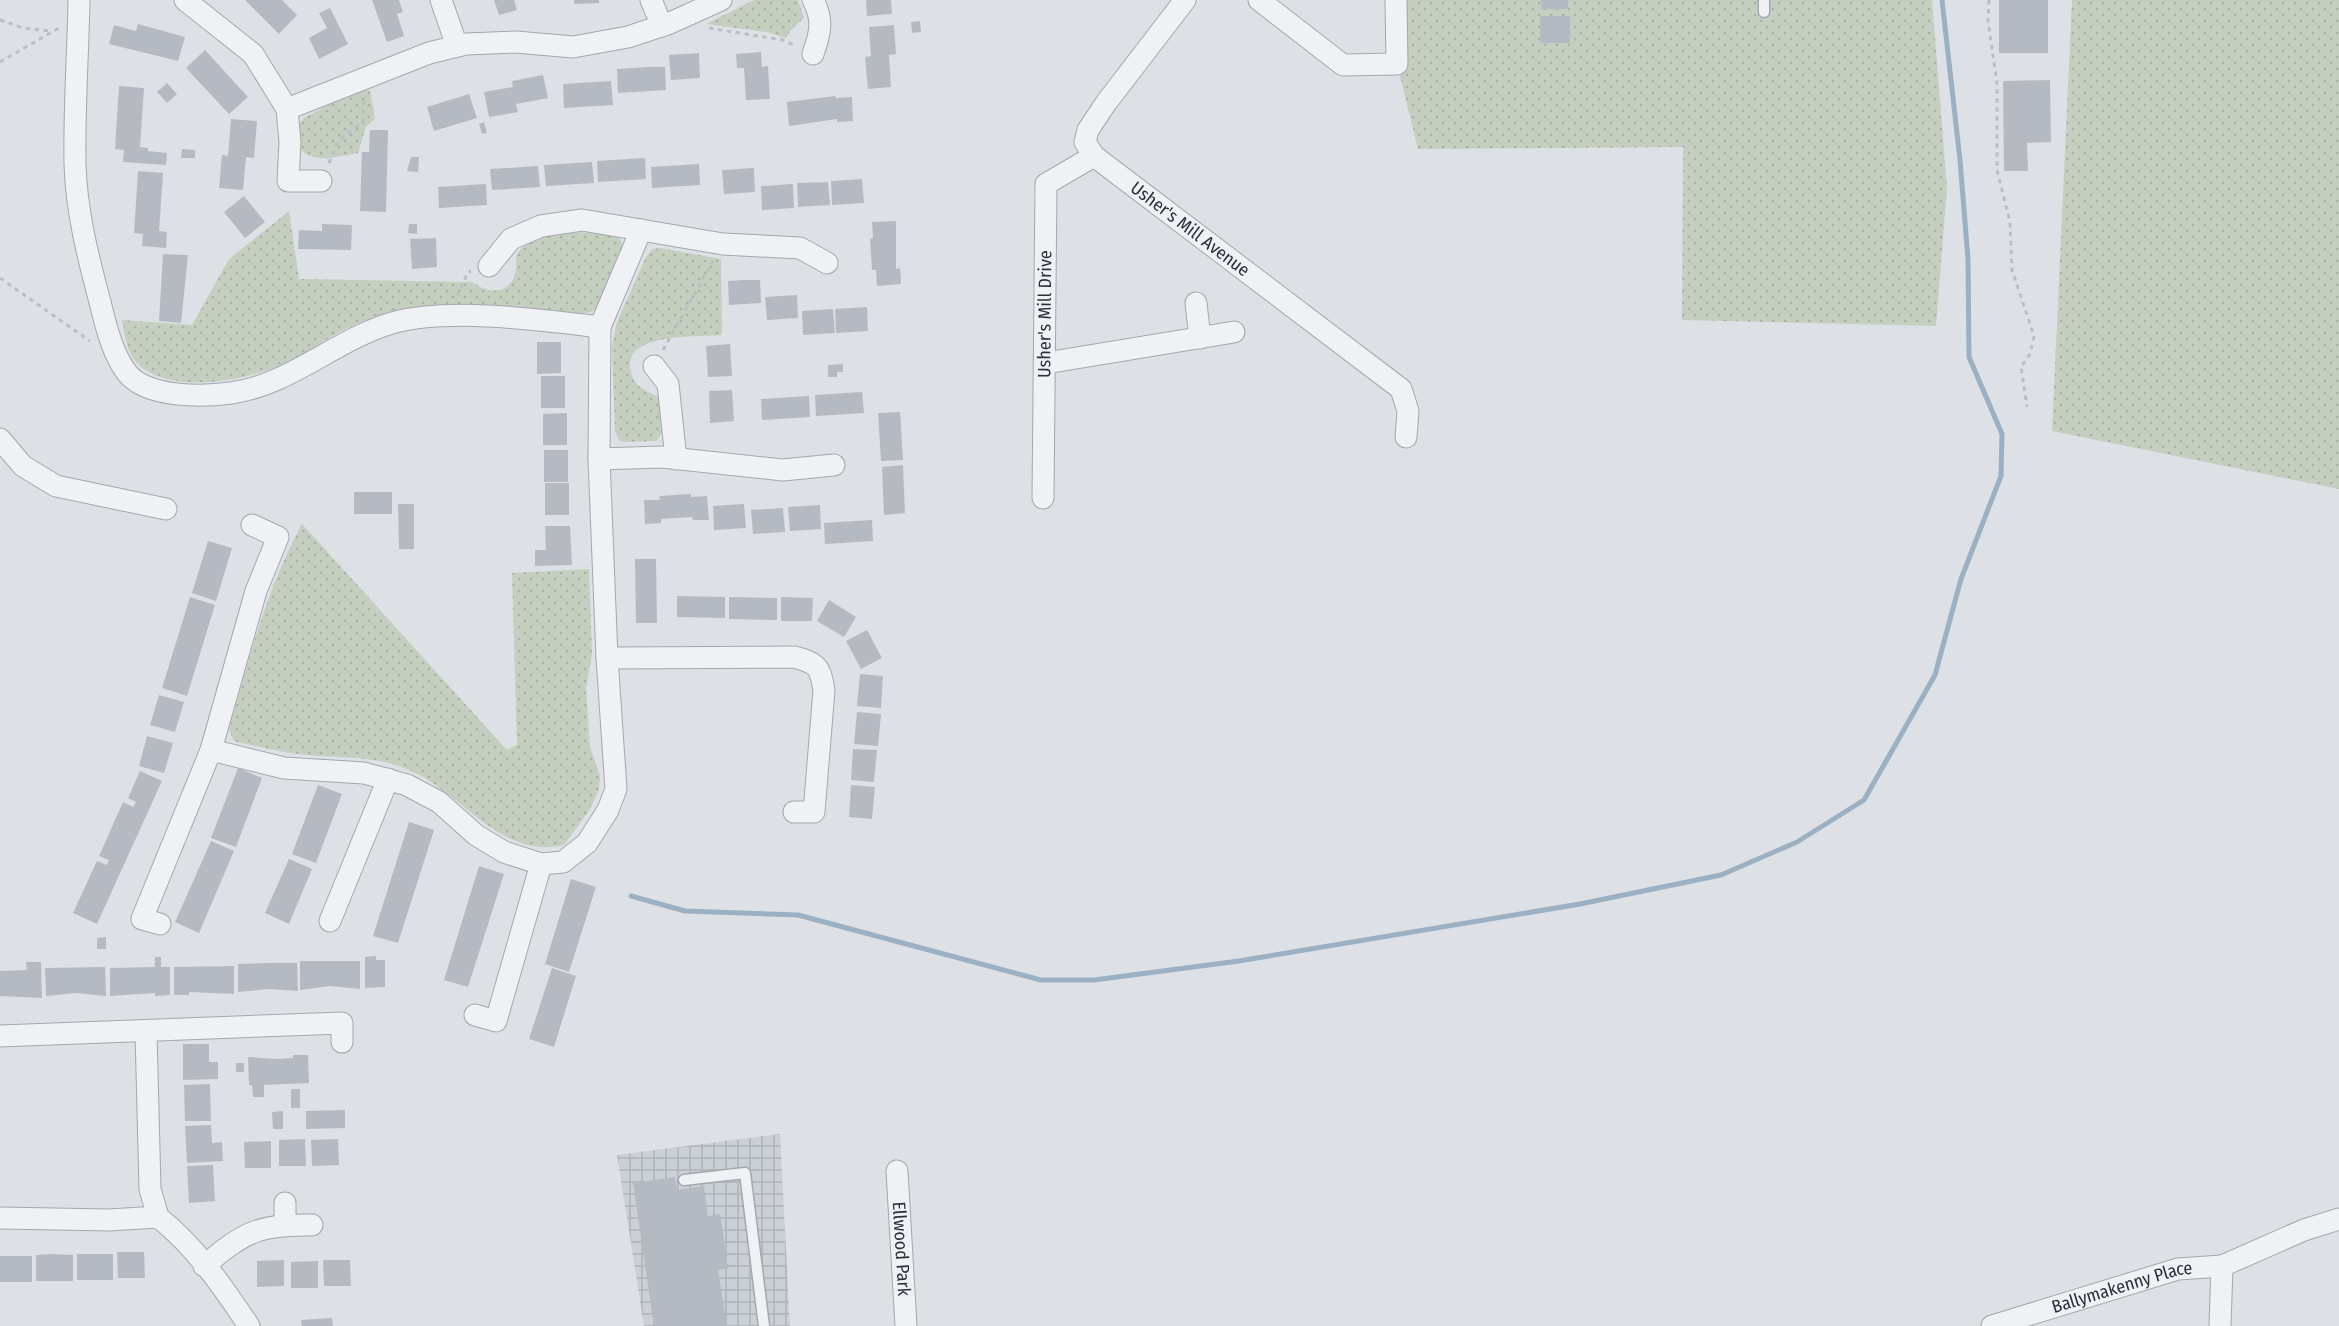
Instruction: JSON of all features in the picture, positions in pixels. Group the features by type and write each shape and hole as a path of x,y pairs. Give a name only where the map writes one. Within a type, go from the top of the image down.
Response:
{"street":[{"path":"185,0 254,54 287,109 290,142 288,181 321,181"},
{"path":"441,0 457,46"},
{"path":"651,0 662,26"},
{"path":"287,109 429,53 457,46 516,42 573,47 628,37 662,26 722,0"},
{"path":"813,0 818,9 822,29 813,54"},
{"path":"1094,156 1085,142 1088,130 1185,0"},
{"path":"1259,0 1343,64 1397,64 1396,0"},
{"path":"79,8 75,165 84,242 110,340 128,375 152,389 184,397 232,393 273,383 345,344 392,323 433,317 515,317 600,327"},
{"name":"Usher's Mill Drive","path":"1043,498 1046,184 1094,156"},
{"name":"Usher's Mill Avenue","path":"1094,156 1401,389 1408,411 1406,437"},
{"path":"489,266 511,239 541,226 582,220 723,244 800,248 827,263"},
{"path":"211,750 284,768 364,773 407,785 439,802 476,835 504,852 541,864 562,862 586,843 608,810 616,789 607,658 599,459 600,327 641,230"},
{"path":"1196,303 1200,338"},
{"path":"1046,363 1234,332"},
{"path":"654,366 668,384 676,459"},
{"path":"0,439 22,466 56,486 166,509"},
{"path":"599,459 676,459 783,470 834,465"},
{"path":"160,924 142,919 211,750 256,591 278,537 252,525"},
{"path":"607,658 794,657 813,662 821,672 824,690 814,812 794,812"},
{"path":"330,921 388,779"},
{"path":"476,1015 496,1021 541,864"},
{"path":"0,1036 342,1023 342,1042"},
{"path":"146,1032 150,1189 158,1217 173,1230 204,1266 249,1326"},
{"name":"Ellwood Park","path":"897,1171 906,1326"},
{"path":"204,1266 229,1245 285,1214 312,1225"},
{"path":"0,1218 109,1220 158,1217"},
{"name":"Ballymakenny Place","path":"1992,1326 2178,1269 2222,1266 2304,1230 2339,1219"},
{"path":"2220,1326 2222,1266"}],"lane":[{"path":"1764,0 1764,12"},
{"path":"684,1180 745,1173 764,1326"}],"path":[{"path":"1989,0 1988,21 1997,83 1997,170 2010,222 2012,270 2034,336 2030,354 2021,368 2027,407"},
{"path":"0,62 53,32 79,8"},
{"path":"686,16 702,27 783,40 813,54"},
{"path":"0,20 23,28 53,32"},
{"path":"321,181 339,140 363,122 365,77"},
{"path":"654,366 723,244"},
{"path":"433,317 455,298 468,272 489,266"},
{"path":"0,278 87,340 102,345 110,340"}],"shaded area":[{"path":"780,1134 790,1326 644,1326 617,1155"}],"green space":[{"path":"754,0 798,0 804,18 786,38 766,32 706,24"},
{"path":"1396,0 1932,0 1947,188 1936,326 1682,320 1683,147 1418,149 1397,64"},
{"path":"2072,0 2339,0 2339,489 2052,431"},
{"path":"358,90 370,90 375,119 366,127 358,153 319,158 305,153 298,147 299,124 305,117"},
{"path":"289,211 299,279 472,282 490,290 498,290 505,288 514,277 516,257 523,247 547,236 578,232 608,235 619,238 624,247 603,300 593,311 586,313 461,311 384,316 347,328 273,368 233,379 211,382 170,380 152,373 133,359 128,348 122,320 192,325 229,259"},
{"path":"661,248 721,259 722,335 668,338 642,346 634,353 630,363 633,378 640,387 662,399 666,429 656,441 624,442 618,439 615,431 612,346 617,322 645,259 652,249"},
{"path":"302,524 507,750 517,745 512,573 589,569 592,654 586,688 590,747 600,776 599,790 589,811 564,845 541,847 520,843 501,834 428,780 398,766 365,759 287,752 234,741 229,730 251,651 278,574"}],"building":[{"path":"245,0 282,0 297,15 279,34"},
{"path":"372,0 399,0 403,12 397,14 404,36 387,42"},
{"path":"494,0 514,0 517,10 499,15"},
{"path":"574,0 599,0 599,3 574,4"},
{"path":"866,0 891,0 892,14 867,16"},
{"path":"1541,0 1568,0 1568,9 1541,9"},
{"path":"1999,0 2048,0 2048,53 1999,53"},
{"path":"330,8 348,44 319,59 309,38 327,28 319,13"},
{"path":"1540,16 1570,16 1570,43 1540,43"},
{"path":"920,21 921,32 912,33 911,22"},
{"path":"138,24 185,37 178,61 109,44 114,25 136,31"},
{"path":"894,25 896,54 889,55 891,87 868,89 865,57 871,56 869,27"},
{"path":"205,50 248,97 229,114 186,68"},
{"path":"761,52 762,67 768,66 770,99 746,100 744,68 737,68 736,54"},
{"path":"699,53 700,78 671,80 669,55"},
{"path":"665,67 666,90 618,93 617,69"},
{"path":"543,75 548,98 516,104 518,112 489,117 484,92 513,87 512,81"},
{"path":"2050,80 2051,142 2027,143 2028,171 2004,171 2003,81"},
{"path":"611,81 613,105 564,108 563,84"},
{"path":"167,83 177,94 167,103 157,92"},
{"path":"119,86 144,88 140,147 148,148 148,151 167,153 166,165 123,162 124,150 115,149"},
{"path":"469,94 477,118 434,131 427,107"},
{"path":"835,96 836,98 852,97 853,121 837,122 837,119 789,126 787,102"},
{"path":"231,119 257,121 254,158 246,157 243,190 219,188 222,155 228,156"},
{"path":"484,122 487,133 482,134 479,124"},
{"path":"370,130 388,130 386,212 360,211 362,152 369,152"},
{"path":"182,149 195,150 195,158 181,158"},
{"path":"411,157 419,157 418,172 407,171"},
{"path":"645,158 646,179 598,182 597,161"},
{"path":"592,162 594,183 546,186 544,165"},
{"path":"699,164 700,185 652,188 651,167"},
{"path":"538,166 540,187 492,190 490,169"},
{"path":"754,168 755,192 724,194 722,170"},
{"path":"138,171 163,173 159,231 167,232 166,248 142,246 143,234 134,233"},
{"path":"862,179 864,203 832,205 831,181"},
{"path":"828,182 830,205 798,207 797,183"},
{"path":"486,184 487,205 439,208 438,187"},
{"path":"793,184 794,208 762,210 761,186"},
{"path":"244,196 265,222 245,238 224,212"},
{"path":"896,221 896,269 900,268 901,284 877,286 876,270 872,270 870,239 873,238 872,222"},
{"path":"322,224 352,225 351,250 298,249 299,230 322,231"},
{"path":"409,224 417,224 417,234 408,233"},
{"path":"436,238 437,267 412,269 410,239"},
{"path":"163,254 188,255 181,323 159,321"},
{"path":"760,280 761,303 729,305 728,281"},
{"path":"797,295 798,318 767,320 765,297"},
{"path":"867,307 868,331 836,333 835,309"},
{"path":"833,309 835,333 803,335 802,311"},
{"path":"537,342 561,342 561,373 537,374"},
{"path":"730,344 732,376 708,377 706,346"},
{"path":"843,364 843,372 837,372 837,377 828,377 828,365"},
{"path":"541,376 565,376 565,408 541,408"},
{"path":"732,390 734,421 710,423 709,391"},
{"path":"862,392 864,413 816,416 815,395"},
{"path":"809,396 810,417 762,420 761,399"},
{"path":"900,412 903,460 881,461 878,413"},
{"path":"567,413 567,445 543,445 543,414"},
{"path":"544,450 568,450 568,482 544,482"},
{"path":"903,465 905,513 884,515 882,467"},
{"path":"545,483 569,483 569,515 545,515"},
{"path":"354,492 392,492 392,514 354,514"},
{"path":"691,494 691,497 707,496 709,520 693,520 692,517 661,519 661,523 645,524 644,500 660,500 659,496"},
{"path":"398,504 414,504 414,549 399,549"},
{"path":"744,504 746,528 714,530 713,506"},
{"path":"820,505 821,529 790,531 788,507"},
{"path":"783,508 785,532 753,534 751,510"},
{"path":"872,520 873,541 825,544 824,523"},
{"path":"545,526 570,526 572,565 535,566 535,550 546,550"},
{"path":"208,541 232,548 216,601 192,593"},
{"path":"635,559 656,559 657,623 636,623"},
{"path":"677,596 725,597 725,618 677,617"},
{"path":"190,597 215,605 187,696 162,688"},
{"path":"729,597 777,598 777,620 729,619"},
{"path":"781,597 813,598 812,621 781,621"},
{"path":"829,600 856,617 844,637 817,621"},
{"path":"867,630 882,658 861,669 846,641"},
{"path":"860,674 883,676 881,708 857,706"},
{"path":"159,695 184,702 175,732 150,725"},
{"path":"857,712 881,714 878,746 854,744"},
{"path":"147,736 173,743 164,773 139,766"},
{"path":"853,749 877,750 874,782 851,780"},
{"path":"238,768 262,778 236,847 211,838"},
{"path":"140,771 162,781 97,924 73,913 97,861 107,865 109,860 99,856 123,802 133,807 136,802 128,798"},
{"path":"318,785 342,794 316,863 292,854"},
{"path":"851,785 875,787 872,819 849,817"},
{"path":"409,822 434,830 398,943 373,936"},
{"path":"211,841 234,851 199,933 175,922"},
{"path":"289,859 312,869 289,924 265,913"},
{"path":"479,866 504,874 468,987 444,980"},
{"path":"571,879 596,887 569,972 545,964"},
{"path":"106,937 106,949 97,949 97,938"},
{"path":"376,956 376,960 385,960 385,987 365,988 365,957"},
{"path":"155,957 161,957 161,967 170,967 170,995 155,996 155,993 110,996 110,968 155,967"},
{"path":"300,961 360,961 360,989 330,986 300,990"},
{"path":"26,962 41,962 42,998 0,996 0,971 27,970"},
{"path":"297,963 298,991 268,989 238,992 238,964"},
{"path":"234,966 234,994 189,992 189,995 174,995 174,967"},
{"path":"105,967 106,996 76,993 46,996 45,968"},
{"path":"552,968 576,976 554,1047 529,1039"},
{"path":"183,1044 209,1044 209,1062 218,1062 218,1079 183,1080"},
{"path":"293,1055 308,1055 309,1083 264,1085 264,1097 253,1097 252,1085 249,1085 248,1057 278,1059 293,1058"},
{"path":"236,1063 244,1063 244,1072 236,1072"},
{"path":"210,1084 211,1121 185,1121 184,1085"},
{"path":"291,1089 300,1089 300,1108 291,1108"},
{"path":"345,1110 345,1128 306,1129 306,1111"},
{"path":"283,1111 283,1129 273,1129 272,1112"},
{"path":"211,1125 212,1143 222,1142 223,1161 187,1163 185,1126"},
{"path":"305,1139 306,1166 279,1166 279,1140"},
{"path":"338,1139 339,1165 312,1166 311,1140"},
{"path":"271,1141 271,1168 245,1168 244,1142"},
{"path":"213,1165 215,1201 189,1203 187,1166"},
{"path":"675,1177 677,1190 704,1186 708,1216 720,1214 728,1268 718,1270 727,1326 654,1326 633,1183"},
{"path":"117,1252 144,1252 145,1278 118,1278"},
{"path":"77,1254 113,1254 113,1280 77,1280"},
{"path":"36,1255 73,1255 73,1281 36,1281"},
{"path":"0,1256 32,1256 32,1282 0,1282"},
{"path":"284,1260 284,1286 257,1287 257,1261"},
{"path":"323,1260 350,1260 351,1286 324,1286"},
{"path":"318,1261 318,1288 291,1288 291,1262"},
{"path":"332,1318 333,1326 302,1326 301,1320"}],"waterway":[{"path":"631,896 685,911 798,915 1041,980 1094,980 1239,961 1580,904 1721,875 1797,842 1864,800 1935,675 1961,579 2001,476 2002,434 1969,357 1968,259 1960,160 1942,0"}]}
